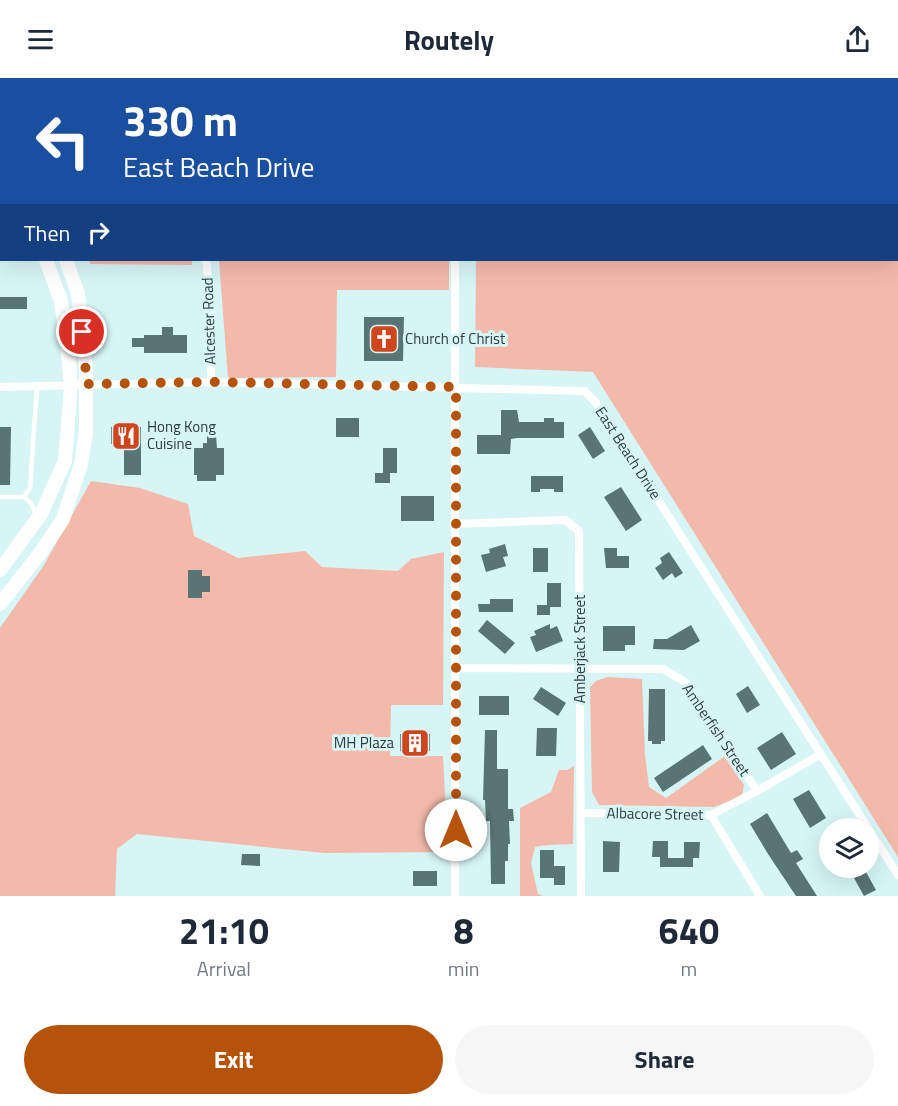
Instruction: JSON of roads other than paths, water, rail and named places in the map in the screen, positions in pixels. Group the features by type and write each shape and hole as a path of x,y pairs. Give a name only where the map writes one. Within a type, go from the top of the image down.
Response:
{"main road":[{"path":"0,570 38,518 65,461 71,385 61,301 46,261"},
{"path":"0,604 41,552 63,519 81,464 86,432 87,384 78,294 66,261"}],"street":[{"name":"Alcester Road","path":"206,261 211,304 211,382"},
{"path":"455,261 455,896"},
{"name":"East Beach Drive","path":"0,387 211,382 585,391 596,403 862,818"},
{"name":"Amberjack Street","path":"454,524 565,520 579,531 581,896"},
{"name":"Amberfish Street","path":"456,668 663,669 685,682 757,791"},
{"name":"Albacore Street","path":"581,813 711,815 821,754"},
{"path":"711,815 760,896"},
{"name":"East Beach Drive","path":"879,845 898,875"}],"lane":[{"path":"24,497 30,488 37,386"},
{"path":"0,497 24,497 31,504 38,518"}],"place":[{"name":"Church of Christ","path":"384,339"},
{"name":"Hong Kong Cuisine","path":"126,436"},
{"name":"MH Plaza","path":"415,743"}]}
